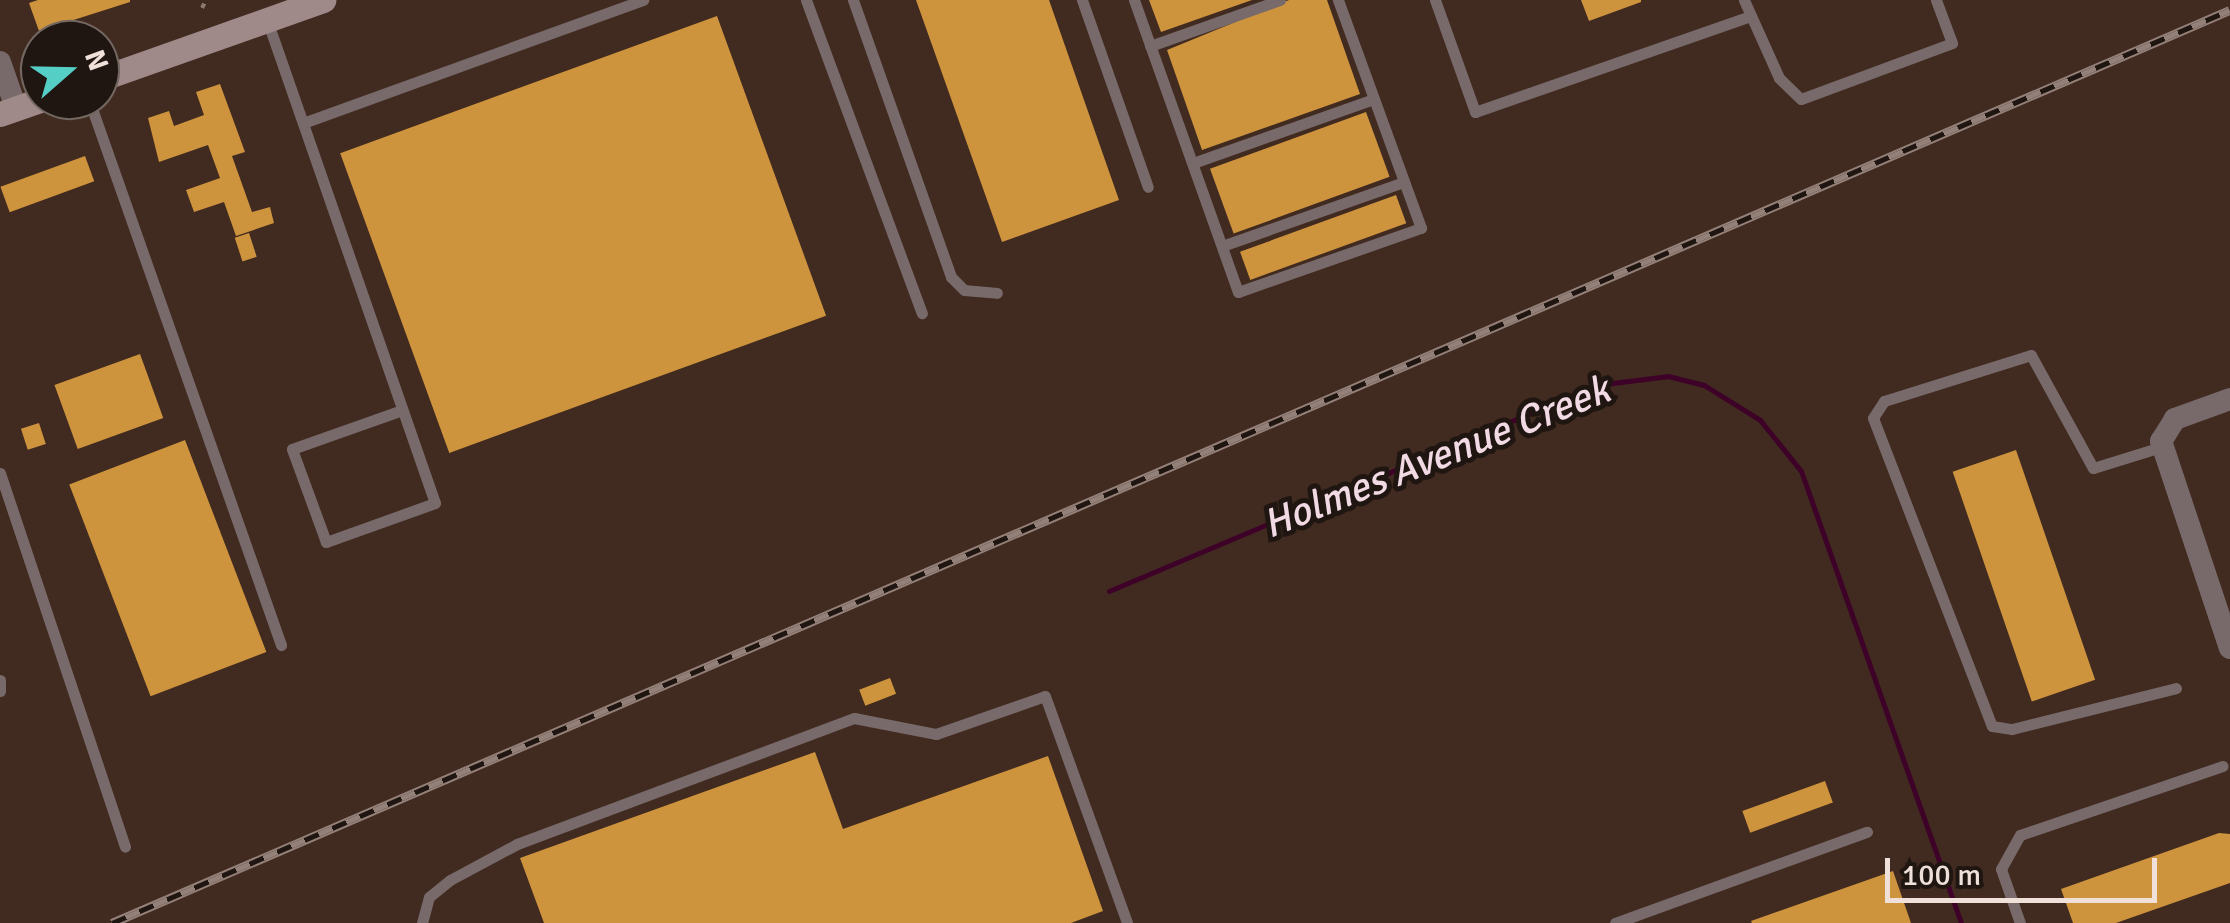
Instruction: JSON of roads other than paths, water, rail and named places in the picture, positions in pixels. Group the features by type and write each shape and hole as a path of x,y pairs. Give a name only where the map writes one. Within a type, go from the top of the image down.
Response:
{"street":[{"path":"120,71 323,0"},
{"path":"0,62 19,107"},
{"path":"2230,400 2163,437 2230,648"}],"lane":[{"path":"303,122 643,0"},
{"path":"806,0 922,314"},
{"path":"853,0 951,277 964,290 996,293"},
{"path":"1082,0 1148,187"},
{"path":"1134,0 1238,292 1421,228 1338,0"},
{"path":"1150,46 1280,0"},
{"path":"1435,0 1475,112 1750,16"},
{"path":"1744,0 1780,78 1801,99 1952,43 1936,0"},
{"path":"267,20 435,503 326,542 292,449 402,410"},
{"path":"1192,164 1374,99"},
{"path":"96,120 281,646"},
{"path":"1222,246 1404,182"},
{"path":"2163,437 2092,468 2031,354 1884,401 1873,418 1992,726 2012,729 2176,688"},
{"path":"0,473 125,847"},
{"path":"0,680 0,691"},
{"path":"422,923 429,897 450,880 517,844 854,718 936,734 1045,696 1127,923"},
{"path":"2020,923 2001,869 2020,835 2223,766"},
{"path":"1615,923 1867,832"}],"waterway":[{"name":"Holmes Avenue Creek","path":"1109,591 1597,385 1668,376 1704,385 1760,420 1801,471 1961,923"}],"railway":[{"path":"112,923 2230,10"}]}
